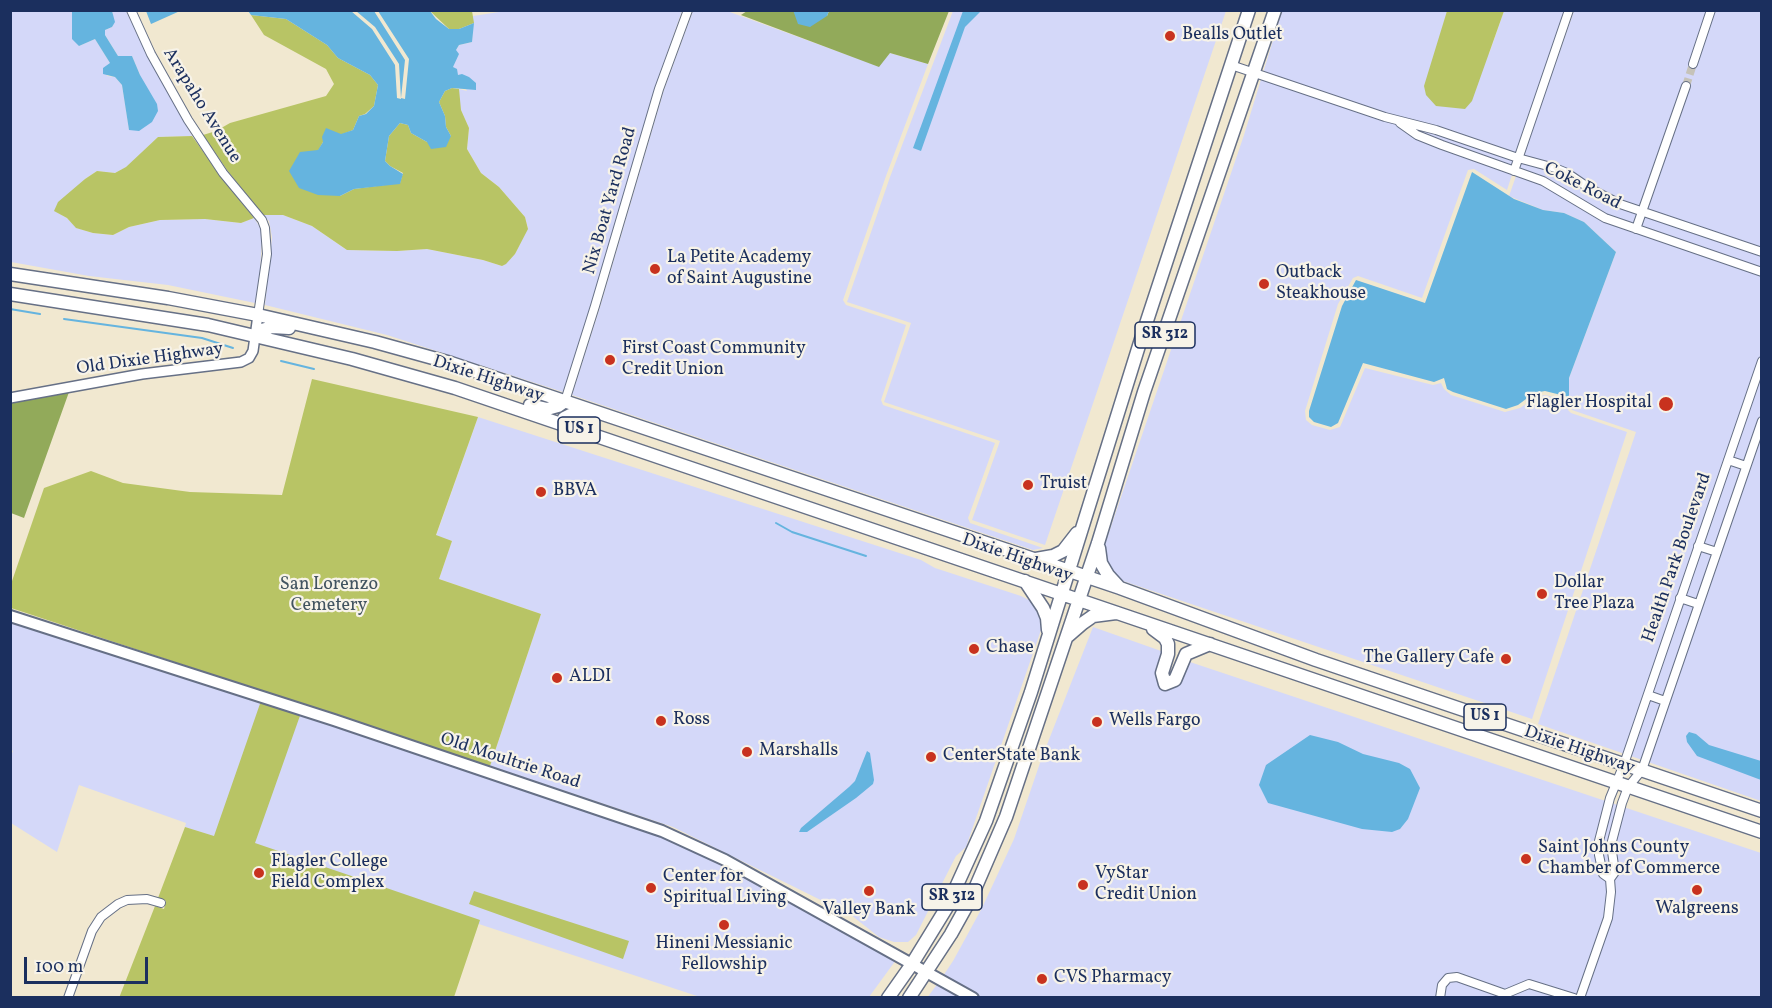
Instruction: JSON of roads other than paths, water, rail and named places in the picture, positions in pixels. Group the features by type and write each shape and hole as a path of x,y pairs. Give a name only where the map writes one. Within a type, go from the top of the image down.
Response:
{"main road":[{"name":"SR 312","path":"888,998 912,964 960,880 998,787 1031,692 1249,10"},
{"name":"SR 312","path":"909,998 971,898 1014,793 1068,637 1144,392 1275,10"},
{"path":"10,266 67,276 87,286"},
{"name":"US 1","path":"10,274 258,315"},
{"path":"10,282 48,280"},
{"name":"US 1","path":"10,294 197,323 255,337"},
{"name":"Dixie Highway","path":"258,315 402,349 513,383 1120,588 1317,660 1761,811"},
{"path":"255,337 262,330 272,327 291,328 370,347 488,382 501,385 513,383"},
{"path":"1143,336 1142,357 1136,383 1144,392"},
{"name":"Dixie Highway","path":"255,337 340,356 433,381 1761,832"},
{"path":"433,381 461,384 541,408 553,408 565,401"},
{"path":"565,401 562,411 564,418 580,430"},
{"path":"564,418 576,412 710,457 724,454"},
{"path":"1032,559 1053,556 1063,551 1083,524"},
{"path":"1098,543 1101,563 1120,588"},
{"path":"1025,581 1047,618 1047,639"},
{"path":"1068,637 1093,616 1119,613"},
{"name":"Old Moultrie Road","path":"10,616 334,720 662,831 725,860 973,998"},
{"path":"1148,624 1165,638 1168,644 1168,654 1162,673 1165,684 1175,680 1186,654 1210,644"},
{"path":"998,787 1014,793"}],"street":[{"name":"Arapaho Avenue","path":"131,10 151,54 188,120 217,164 266,228 267,254 258,315"},
{"name":"Nix Boat Yard Road","path":"565,401 659,89 688,10"},
{"path":"1514,171 1569,10"},
{"path":"1693,64 1711,10"},
{"name":"Coke Road","path":"1231,65 1567,173 1604,197 1761,252"},
{"path":"1636,229 1686,86"},
{"name":"Coke Road","path":"1394,119 1417,135 1543,181 1592,211 1636,229 1761,272"},
{"name":"Old Dixie Highway","path":"10,398 142,374 233,364 249,358 253,351 258,315"},
{"name":"Health Park Boulevard","path":"1622,785 1624,764 1761,361"},
{"name":"Health Park Boulevard","path":"1642,770 1761,421"},
{"path":"1728,460 1746,466"},
{"path":"1698,546 1717,552"},
{"path":"1680,598 1698,604"},
{"path":"1309,679 1317,660"},
{"path":"1648,695 1665,701"},
{"path":"1610,879 1603,874 1599,842 1622,785 1642,770"},
{"path":"1580,998 1608,918 1610,879 1614,872 1611,845 1622,785"},
{"path":"68,998 92,931 101,917 127,900 147,899 161,903"},
{"path":"1440,998 1442,985 1448,978 1457,977 1505,994 1528,984 1574,998"}],"water":[{"path":"146,10 180,11 151,24"},
{"path":"793,10 829,11 827,16 810,27 798,24"},
{"path":"72,11 112,11 115,22 112,27 105,30 105,35 118,56 132,56 157,104 158,111 152,122 139,131 129,130 122,85 115,77 103,74 103,68 110,63 95,39 79,46 72,39"},
{"path":"248,11 351,11 372,29 395,65 397,98 401,99 399,64 375,27 356,11 374,11 405,60 401,98 405,99 409,59 378,11 430,11 449,29 459,29 474,23 472,42 459,45 456,50 459,54 453,67 457,69 458,75 469,77 476,83 476,90 452,88 445,91 439,102 451,136 446,147 431,149 427,142 411,133 408,125 400,123 389,136 385,161 403,174 400,184 354,189 340,196 318,195 299,188 289,171 300,152 318,150 323,142 322,137 326,128 341,134 353,130 359,116 366,114 374,106 378,85 370,75 338,58 327,45 286,19 251,15"},
{"path":"963,11 981,11 965,27 921,151 913,148"},
{"path":"1472,172 1514,199 1543,210 1564,213 1584,222 1616,252 1569,378 1569,397 1545,391 1534,393 1518,405 1506,409 1447,389 1444,378 1434,382 1363,363 1338,423 1331,427 1314,422 1309,417 1309,411 1342,306 1356,280 1425,303"},
{"path":"1689,732 1696,734 1709,745 1761,761 1761,780 1697,756 1687,742 1686,736"},
{"path":"1310,735 1338,742 1363,754 1399,763 1410,769 1420,788 1408,819 1400,829 1392,832 1362,829 1268,803 1259,785 1266,765"},
{"path":"867,751 870,753 873,784 807,832 799,832 855,781"}],"waterway":[{"path":"10,309 40,314"},
{"path":"64,319 202,338 233,348"},
{"path":"281,361 314,369"},
{"path":"776,523 792,532 866,556"}],"tunnel":[{"path":"1686,86 1693,64"}],"place":[{"name":"Bealls Outlet","path":"1170,36"},
{"name":"La Petite Academy of Saint Augustine","path":"655,269"},
{"name":"Outback Steakhouse","path":"1264,284"},
{"name":"First Coast Community Credit Union","path":"610,360"},
{"name":"Flagler Hospital","path":"1666,404"},
{"name":"Truist","path":"1028,485"},
{"name":"BBVA","path":"541,492"},
{"name":"Dollar Tree Plaza","path":"1542,594"},
{"name":"Chase","path":"974,649"},
{"name":"The Gallery Cafe","path":"1506,659"},
{"name":"ALDI","path":"557,678"},
{"name":"Ross","path":"661,721"},
{"name":"Wells Fargo","path":"1097,722"},
{"name":"Marshalls","path":"747,752"},
{"name":"CenterState Bank","path":"931,757"},
{"name":"Saint Johns County Chamber of Commerce","path":"1526,859"},
{"name":"Flagler College Field Complex","path":"259,873"},
{"name":"VyStar Credit Union","path":"1083,885"},
{"name":"Center for Spiritual Living","path":"651,888"},
{"name":"Walgreens","path":"1697,890"},
{"name":"Valley Bank","path":"869,891"},
{"name":"Hineni Messianic Fellowship","path":"724,925"},
{"name":"CVS Pharmacy","path":"1042,979"}],"park label":[{"name":"San Lorenzo Cemetery","path":"329,596"}]}
